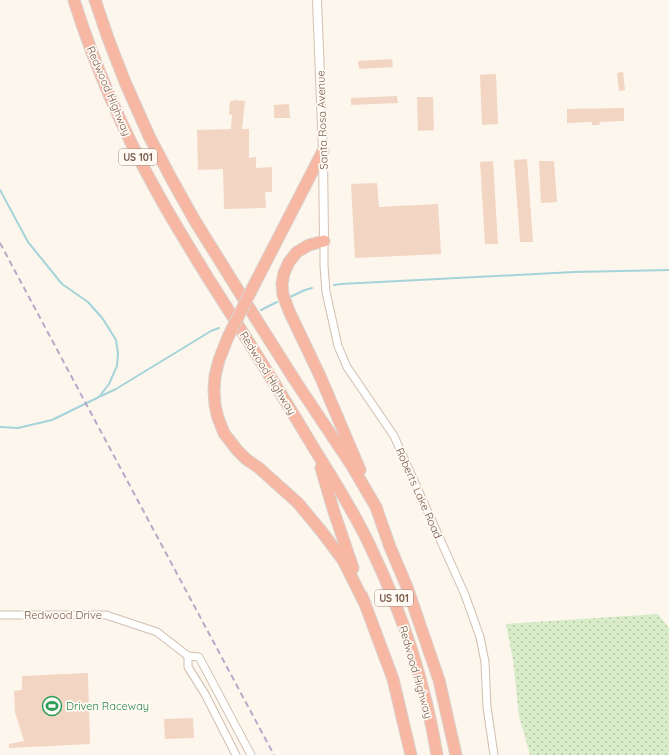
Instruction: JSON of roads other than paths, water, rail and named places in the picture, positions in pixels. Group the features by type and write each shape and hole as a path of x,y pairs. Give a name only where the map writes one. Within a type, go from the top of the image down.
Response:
{"highway":[{"name":"Redwood Highway","path":"74,0 83,28 116,109 158,194 181,234 354,514 370,545 395,600 415,660 424,691 437,755"},
{"name":"Redwood Highway","path":"95,0 125,82 149,136 171,178 195,221 279,356 352,466 376,507 390,548 407,587 439,680 456,755"},
{"path":"323,151 228,337 219,360 214,390 215,405 224,433 237,450 298,503 343,560 364,602"},
{"path":"324,241 309,245 297,252 289,262 284,273 282,284 283,295 376,507"},
{"path":"317,454 334,512 364,602 393,679 411,755"}],"main road":[{"name":"Santa Rosa Avenue","path":"317,0 323,151 324,241"}],"street":[{"name":"Roberts Lake Road","path":"324,241 326,292 338,346 347,368 394,436 467,602 480,637 485,662 487,707 494,755"},
{"name":"Redwood Drive","path":"0,615 106,615 157,632 188,656 199,657 251,755"},
{"path":"188,656 188,668 205,694 236,755"}],"waterway":[{"path":"0,190 28,242 62,284 88,302 103,319 116,340 118,354 117,366 109,384 99,397 52,420 18,428 0,427"},
{"path":"334,285 574,272 669,270"},
{"path":"290,297 312,288"},
{"path":"261,310 277,302"},
{"path":"101,396 116,389 211,331 219,328"}],"railway":[{"path":"0,243 274,755"}],"place":[{"name":"Driven Raceway","path":"52,706"}]}
